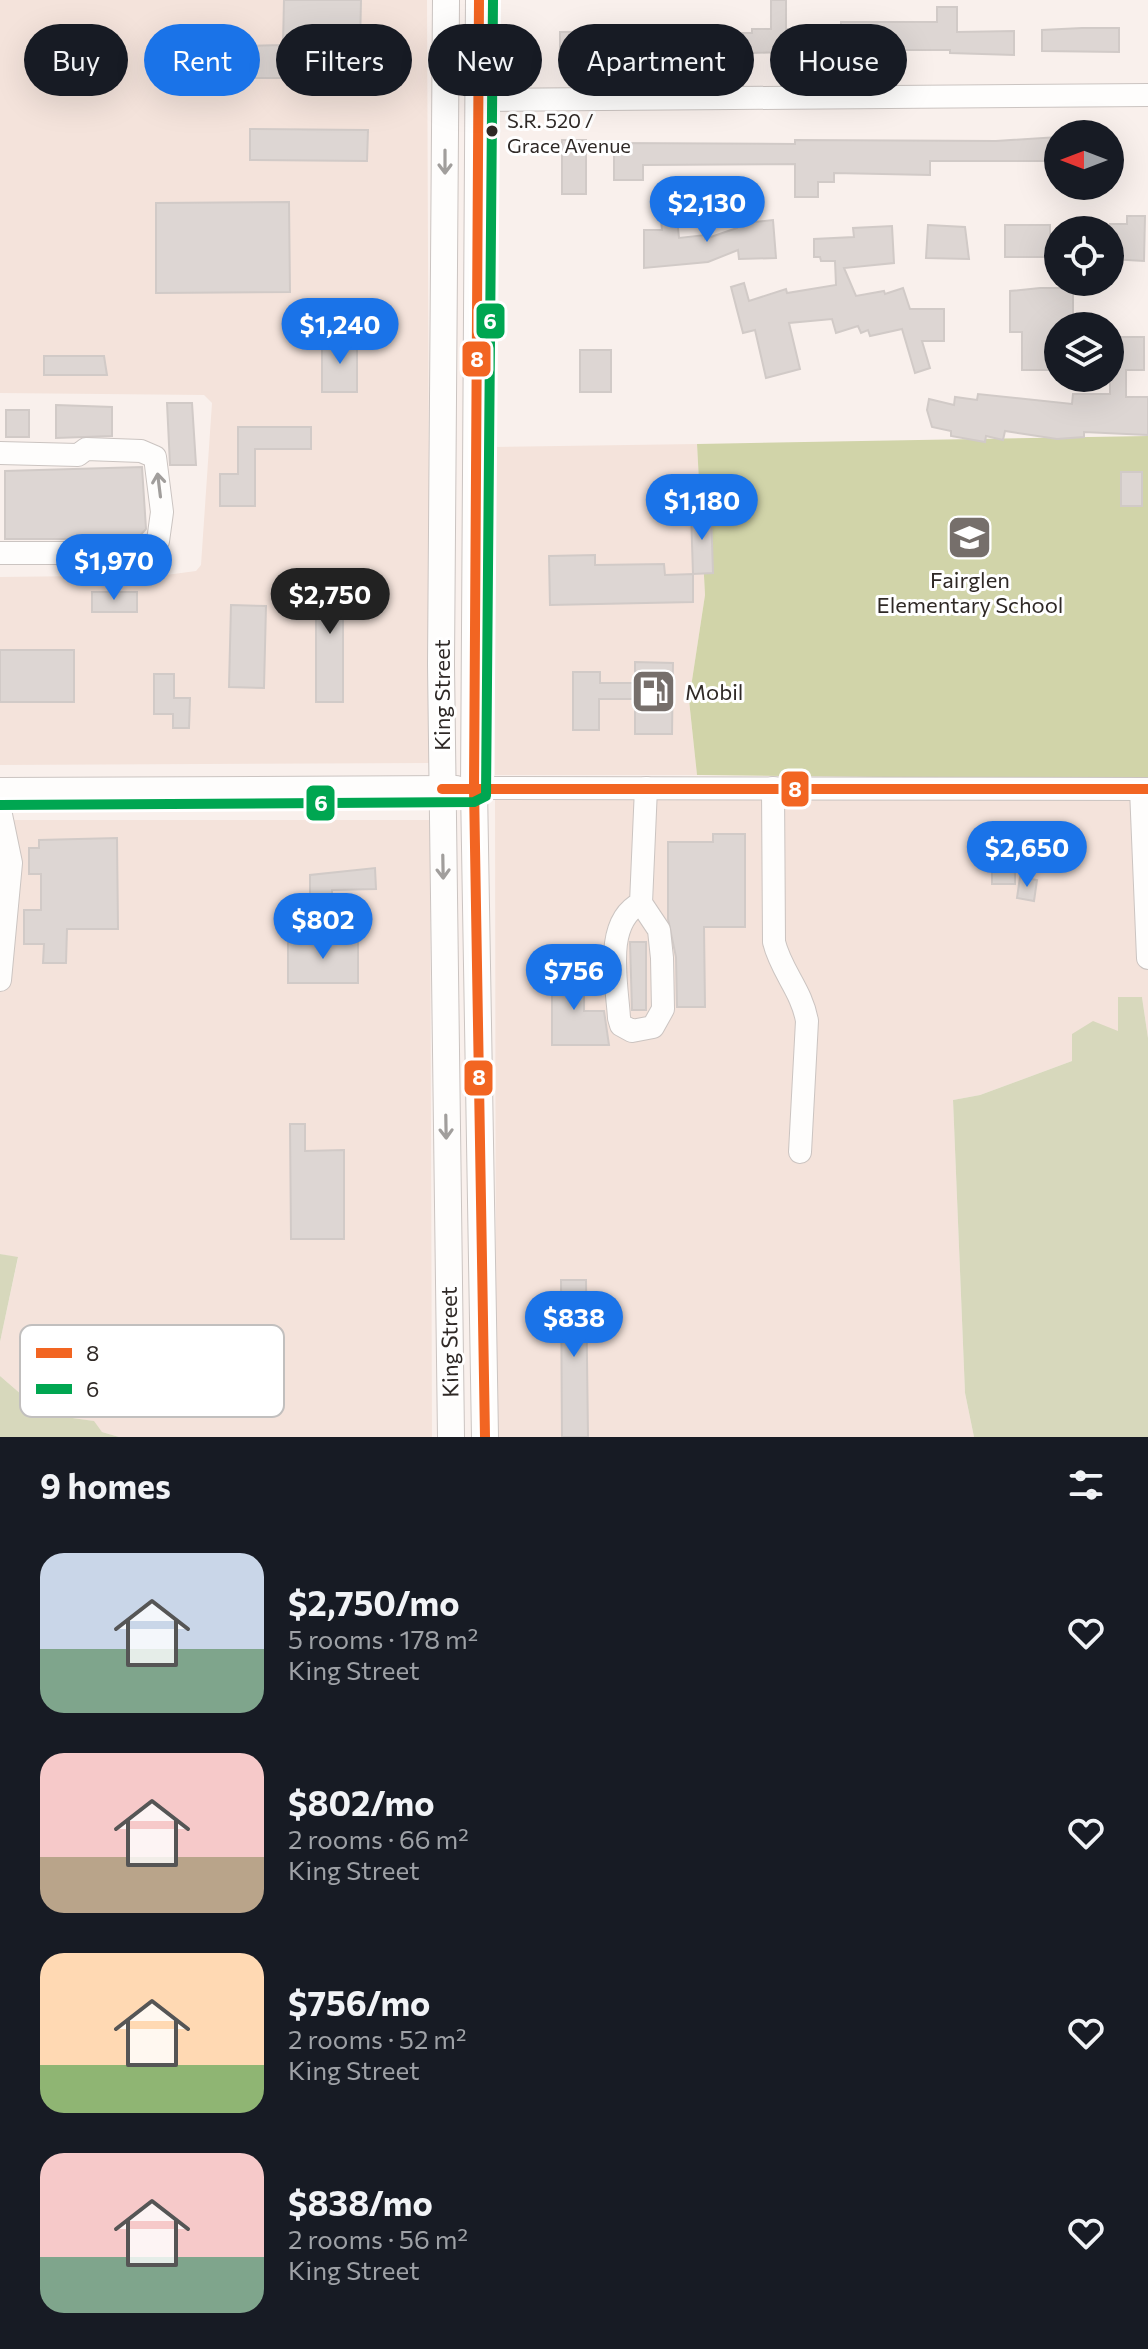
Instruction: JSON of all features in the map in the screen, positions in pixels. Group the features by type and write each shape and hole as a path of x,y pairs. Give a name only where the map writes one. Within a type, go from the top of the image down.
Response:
{"main road":[{"name":"King Street","path":"446,0 442,789 451,1437"},
{"path":"462,0 462,138 479,154"},
{"name":"King Street","path":"479,0 474,788 485,1437"},
{"path":"0,791 474,788"},
{"path":"448,1262 482,1261"}],"street":[{"path":"479,100 1148,95"},
{"path":"0,453 78,455 86,449 141,451 155,457 162,512 158,541 141,553 0,553"},
{"path":"474,788 1144,789 1148,958"},
{"path":"641,903 622,919 617,934 619,1018 621,1025 632,1031 653,1027 663,1009 660,937 641,903 646,788"},
{"path":"773,788 774,942 778,957 804,1003 807,1021 800,1152"},
{"path":"0,810 6,863 0,980"}],"shaded area":[{"path":"0,0 427,0 430,763 0,765 0,577 166,575 196,571 201,565 212,403 204,395 0,393"},
{"path":"697,444 705,595 689,700 697,775 495,775 495,447"},
{"path":"495,796 1148,797 1148,1038 1142,997 1119,997 1118,1032 1093,1022 1073,1034 1072,1061 980,1095 953,1100 965,1393 974,1437 496,1437"},
{"path":"0,820 430,820 432,1437 119,1437 102,1432 93,1421 65,1417 284,1417 284,1325 20,1325 20,1393 0,1376 0,1342 18,1258 0,1254"}],"green space":[{"path":"1148,436 1148,780 697,775 689,700 705,595 697,444"},
{"path":"1118,997 1142,997 1148,1038 1148,1437 974,1437 965,1393 953,1100 980,1095 1072,1061 1072,1034 1093,1021 1118,1031"},
{"path":"0,1254 18,1257 0,1342"},
{"path":"0,1376 20,1393 20,1417 65,1417 94,1421 102,1432 119,1437 0,1437"}],"building":[{"path":"284,0 361,0 360,24 283,24"},
{"path":"771,0 786,0 786,24 771,24"},
{"path":"937,7 957,7 957,32 1014,31 1014,55 950,53 950,50 907,50 907,24 841,22 937,22"},
{"path":"1119,28 1119,52 1042,51 1042,30"},
{"path":"754,29 770,29 770,52 754,53"},
{"path":"276,45 276,78 260,78 260,46"},
{"path":"250,129 368,130 367,161 250,160"},
{"path":"1044,138 1044,161 930,161 930,175 834,173 834,182 818,182 818,197 795,197 795,164 643,165 643,180 614,180 614,143 996,141"},
{"path":"562,140 586,140 586,194 562,194"},
{"path":"289,202 290,292 156,293 156,203"},
{"path":"1127,216 1145,216 1144,261 1124,260 1124,224 1127,224"},
{"path":"677,218 679,238 705,235 705,239 737,228 737,224 773,220 776,258 739,259 738,250 708,262 644,268 644,230 662,230 661,220"},
{"path":"928,225 965,227 969,259 926,258"},
{"path":"1005,225 1044,225 1044,257 1005,257"},
{"path":"892,226 894,263 844,268 856,296 884,291 885,294 903,288 910,309 944,309 944,341 922,341 930,368 915,373 902,329 870,336 868,330 861,333 858,326 836,333 832,319 789,323 800,369 766,378 755,330 743,333 731,287 744,283 749,301 786,289 787,293 836,285 835,261 821,261 820,257 814,257 814,239 854,237 853,228"},
{"path":"1044,288 1044,296 1073,296 1073,312 1044,312 1044,370 1022,370 1022,332 1010,332 1010,291"},
{"path":"1124,337 1144,337 1144,370 1126,370 1126,397 1148,397 1148,435 1084,432 1084,437 1057,439 1005,431 1003,440 986,436 985,442 951,436 951,431 932,427 927,410 929,399 954,405 955,397 977,400 978,394 1072,404 1073,394 1124,392"},
{"path":"322,341 357,341 357,392 322,392"},
{"path":"580,350 611,350 611,392 580,392"},
{"path":"44,356 104,356 107,375 44,375"},
{"path":"167,403 192,403 196,465 170,465"},
{"path":"56,405 112,407 112,436 56,438"},
{"path":"6,410 29,410 29,437 6,437"},
{"path":"238,427 311,427 311,449 255,449 255,506 220,506 220,474 238,474"},
{"path":"142,467 146,529 137,539 5,539 5,471"},
{"path":"1121,472 1142,472 1142,506 1121,506"},
{"path":"711,511 713,573 693,574 691,512"},
{"path":"595,555 595,565 664,564 665,575 693,574 693,602 550,605 549,556"},
{"path":"316,569 343,569 343,702 316,702"},
{"path":"92,592 137,592 137,612 92,612"},
{"path":"231,605 266,606 264,688 229,687"},
{"path":"0,650 74,650 74,702 0,702"},
{"path":"635,662 673,663 672,734 635,734 635,699 599,699 599,730 573,730 573,672 600,672 600,683 635,683"},
{"path":"154,674 174,674 174,698 190,698 189,728 173,728 173,714 154,714"},
{"path":"713,834 745,834 745,927 704,927 705,1007 677,1007 676,957 668,919 668,842 713,842"},
{"path":"117,838 118,929 67,929 66,963 43,963 44,944 24,944 24,910 41,910 41,874 29,874 29,848 39,848 39,840"},
{"path":"992,857 1015,857 1015,884 992,884"},
{"path":"375,868 376,889 332,890 332,910 310,910 310,875"},
{"path":"1020,877 1037,880 1034,901 1017,898"},
{"path":"358,939 358,983 288,983 288,940"},
{"path":"630,942 646,942 646,1010 632,1010"},
{"path":"552,968 584,968 584,1011 604,1011 609,1045 552,1045"},
{"path":"290,1124 305,1124 305,1151 344,1150 344,1239 291,1239"},
{"path":"561,1280 586,1280 588,1437 562,1437"}],"transit line":[{"name":"8","path":"479,0 474,788 485,1437"},
{"name":"6","path":"0,805 474,802 486,796 493,0"},
{"name":"8","path":"442,789 1148,789"}],"place":[{"name":"S.R. 520 / Grace Avenue","path":"492,131"},
{"name":"Fairglen Elementary School","path":"970,538"},
{"name":"Mobil","path":"654,691"}]}
